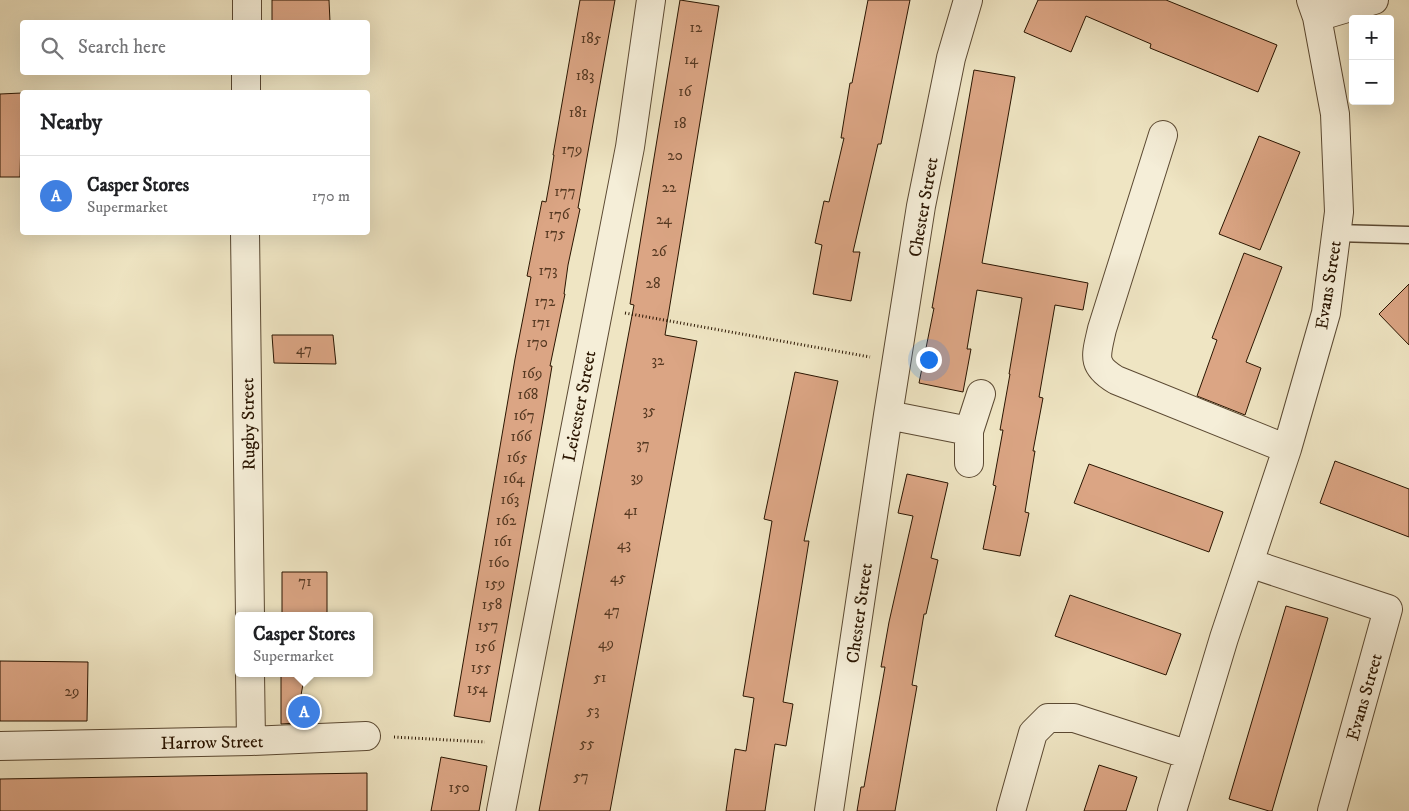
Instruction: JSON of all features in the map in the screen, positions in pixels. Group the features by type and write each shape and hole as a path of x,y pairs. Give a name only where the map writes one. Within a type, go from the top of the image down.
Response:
{"street":[{"path":"247,0 247,20"},
{"name":"Leicester Street","path":"501,811 630,147 651,0"},
{"name":"Chester Street","path":"830,811 888,415 921,206 951,58 968,0"},
{"path":"1314,8 1374,0"},
{"name":"Evans Street","path":"1172,811 1224,638 1287,449 1326,313 1339,212 1335,114 1314,8"},
{"path":"246,75 246,90"},
{"path":"1163,135 1102,329 1097,364 1104,373 1116,380 1287,449"},
{"name":"Rugby Street","path":"245,235 250,612"},
{"path":"969,463 969,431 981,394"},
{"path":"888,415 969,431"},
{"name":"Evans Street","path":"1249,563 1388,609 1332,811"},
{"path":"250,677 251,741"},
{"path":"1011,811 1033,733 1048,718 1074,718 1189,755"},
{"name":"Harrow Street","path":"0,746 251,741 366,736"}],"lane":[{"path":"1336,233 1409,235"}],"path":[{"path":"598,308 897,362"},
{"path":"366,736 513,743"}],"building":[{"path":"272,0 329,0 330,20 272,20"},
{"path":"580,0 615,0 578,208 580,209 568,265 565,294 550,366 552,366 545,408 490,722 454,716 515,359 531,277 527,276 542,201 546,202"},
{"path":"680,0 719,6 665,335 697,341 610,811 539,811 634,305 630,304"},
{"path":"868,0 910,0 881,144 878,144 853,252 860,252 851,301 813,294 822,245 815,243 824,201 829,202 844,138 841,138 850,83 852,83"},
{"path":"1038,0 1166,0 1277,45 1258,92 1150,48 1151,44 1086,16 1071,52 1024,32"},
{"path":"974,70 1015,77 982,263 1088,283 1083,310 1055,305 1039,397 1043,398 1033,451 1035,451 1025,512 1029,513 1020,556 983,549 996,486 993,485 1003,430 1000,430 1022,298 977,290 967,349 971,349 963,392 919,383 934,308 932,308"},
{"path":"20,93 20,177 0,177 0,94"},
{"path":"1259,136 1300,152 1260,250 1219,234"},
{"path":"1244,253 1282,267 1246,362 1261,368 1245,415 1197,396 1217,340 1212,338"},
{"path":"1409,284 1409,345 1379,314"},
{"path":"272,335 333,335 336,364 274,363"},
{"path":"795,372 838,381 804,541 809,541 783,702 793,704 786,746 775,744 765,811 726,811 735,749 746,751 754,698 743,696 772,521 764,519"},
{"path":"1335,461 1409,489 1409,537 1320,503"},
{"path":"1089,464 1223,512 1209,552 1074,503"},
{"path":"907,474 948,483 931,558 938,560 926,614 924,614 912,685 917,686 895,811 857,811 861,787 864,787 885,667 881,667 889,622 913,516 898,513"},
{"path":"282,572 327,572 327,612 282,612"},
{"path":"1070,595 1181,634 1166,675 1055,636"},
{"path":"1286,606 1328,618 1272,811 1269,811 1229,799"},
{"path":"0,661 88,662 87,721 0,721"},
{"path":"281,677 304,677 296,723 281,724"},
{"path":"441,757 487,766 479,811 431,811"},
{"path":"1099,765 1137,777 1126,811 1084,811"},
{"path":"367,773 367,811 0,811 0,779"}],"place":[{"name":"Casper Stores","path":"304,712"}]}
